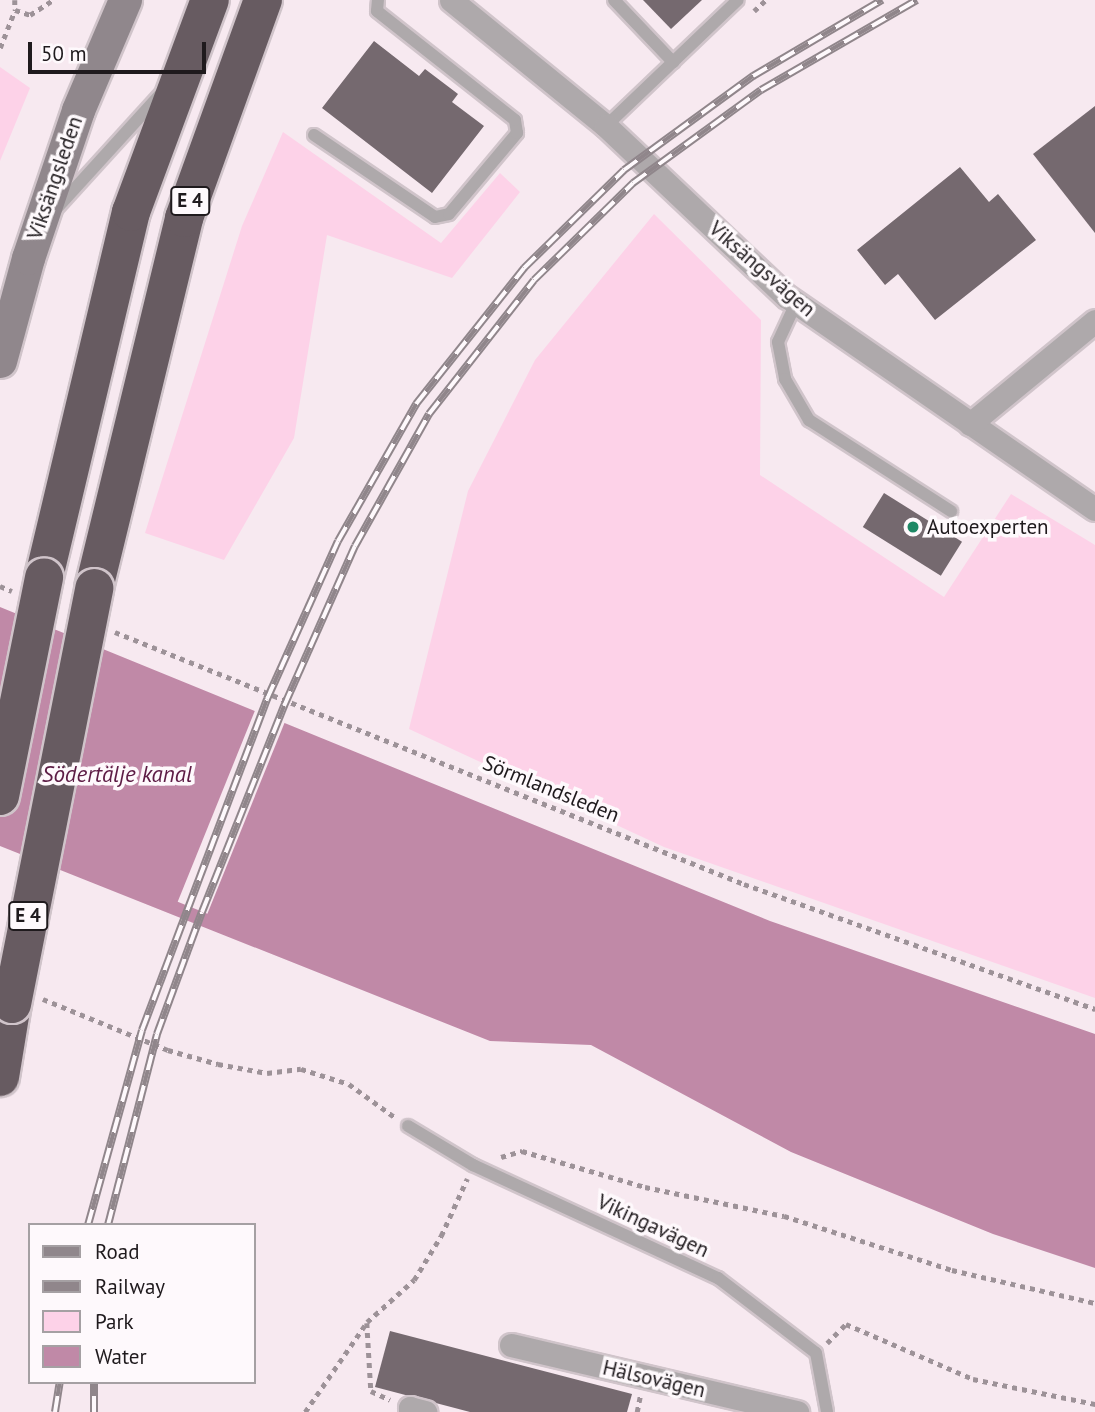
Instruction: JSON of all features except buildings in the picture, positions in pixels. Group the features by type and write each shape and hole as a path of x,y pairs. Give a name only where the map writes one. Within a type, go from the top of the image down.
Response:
{"highway":[{"name":"E 4","path":"0,796 88,385 131,212 210,0"},
{"name":"E 4","path":"0,1077 45,828 135,408 184,218 263,0"}],"main road":[{"name":"Viksängsleden","path":"3,349 35,238 78,110 125,0"}],"street":[{"name":"Viksängsvägen","path":"451,0 606,126 796,303 1095,509"},
{"path":"971,424 1095,321"},
{"name":"Hälsovägen","path":"511,1345 797,1412"}],"lane":[{"path":"314,135 435,217 449,214 517,133 515,120 377,11 378,0"},
{"path":"614,0 673,62"},
{"path":"606,126 738,0"},
{"path":"35,238 71,191 184,69"},
{"path":"796,303 778,342 785,379 809,420 951,511"},
{"name":"Vikingavägen","path":"408,1126 473,1165 718,1278 816,1353"},
{"path":"816,1353 827,1412"}],"path":[{"path":"0,48 15,9 15,0"},
{"path":"15,9 30,15 53,0"},
{"path":"0,586 24,596"},
{"name":"Sörmlandsleden","path":"110,630 744,884 1095,1009"},
{"path":"37,997 155,1045 218,1065 267,1073 300,1069 349,1084 408,1126"},
{"path":"305,1412 367,1322 414,1279 441,1236 473,1165 522,1152 645,1186 784,1216 953,1270 1095,1303"},
{"path":"367,1322 371,1391 415,1411"},
{"path":"816,1353 846,1324 973,1379 1095,1404"}],"green space":[{"path":"0,67 30,88 0,161"},
{"path":"283,132 441,243 500,173 520,192 452,278 327,235 294,438 224,560 145,533 242,226"},
{"path":"654,214 761,320 760,475 944,597 1011,494 1095,545 1095,998 664,847 409,729 468,491 535,360"}],"water":[{"name":"Södertälje kanal","path":"0,607 770,921 1095,1034 1095,1268 993,1234 791,1152 591,1045 490,1041 0,846"}],"pier":[{"path":"256,708 286,720 207,914 178,902"}],"railway":[{"path":"89,1223 142,1030 267,699 338,541 416,404 524,268 624,170 753,76 882,0"},
{"path":"109,1223 157,1034 202,912 284,706 355,546 429,414 534,280 633,183 761,90 917,0"},
{"path":"55,1412 60,1384"},
{"path":"94,1384 94,1412"}],"place":[{"name":"Autoexperten","path":"913,527"}]}
